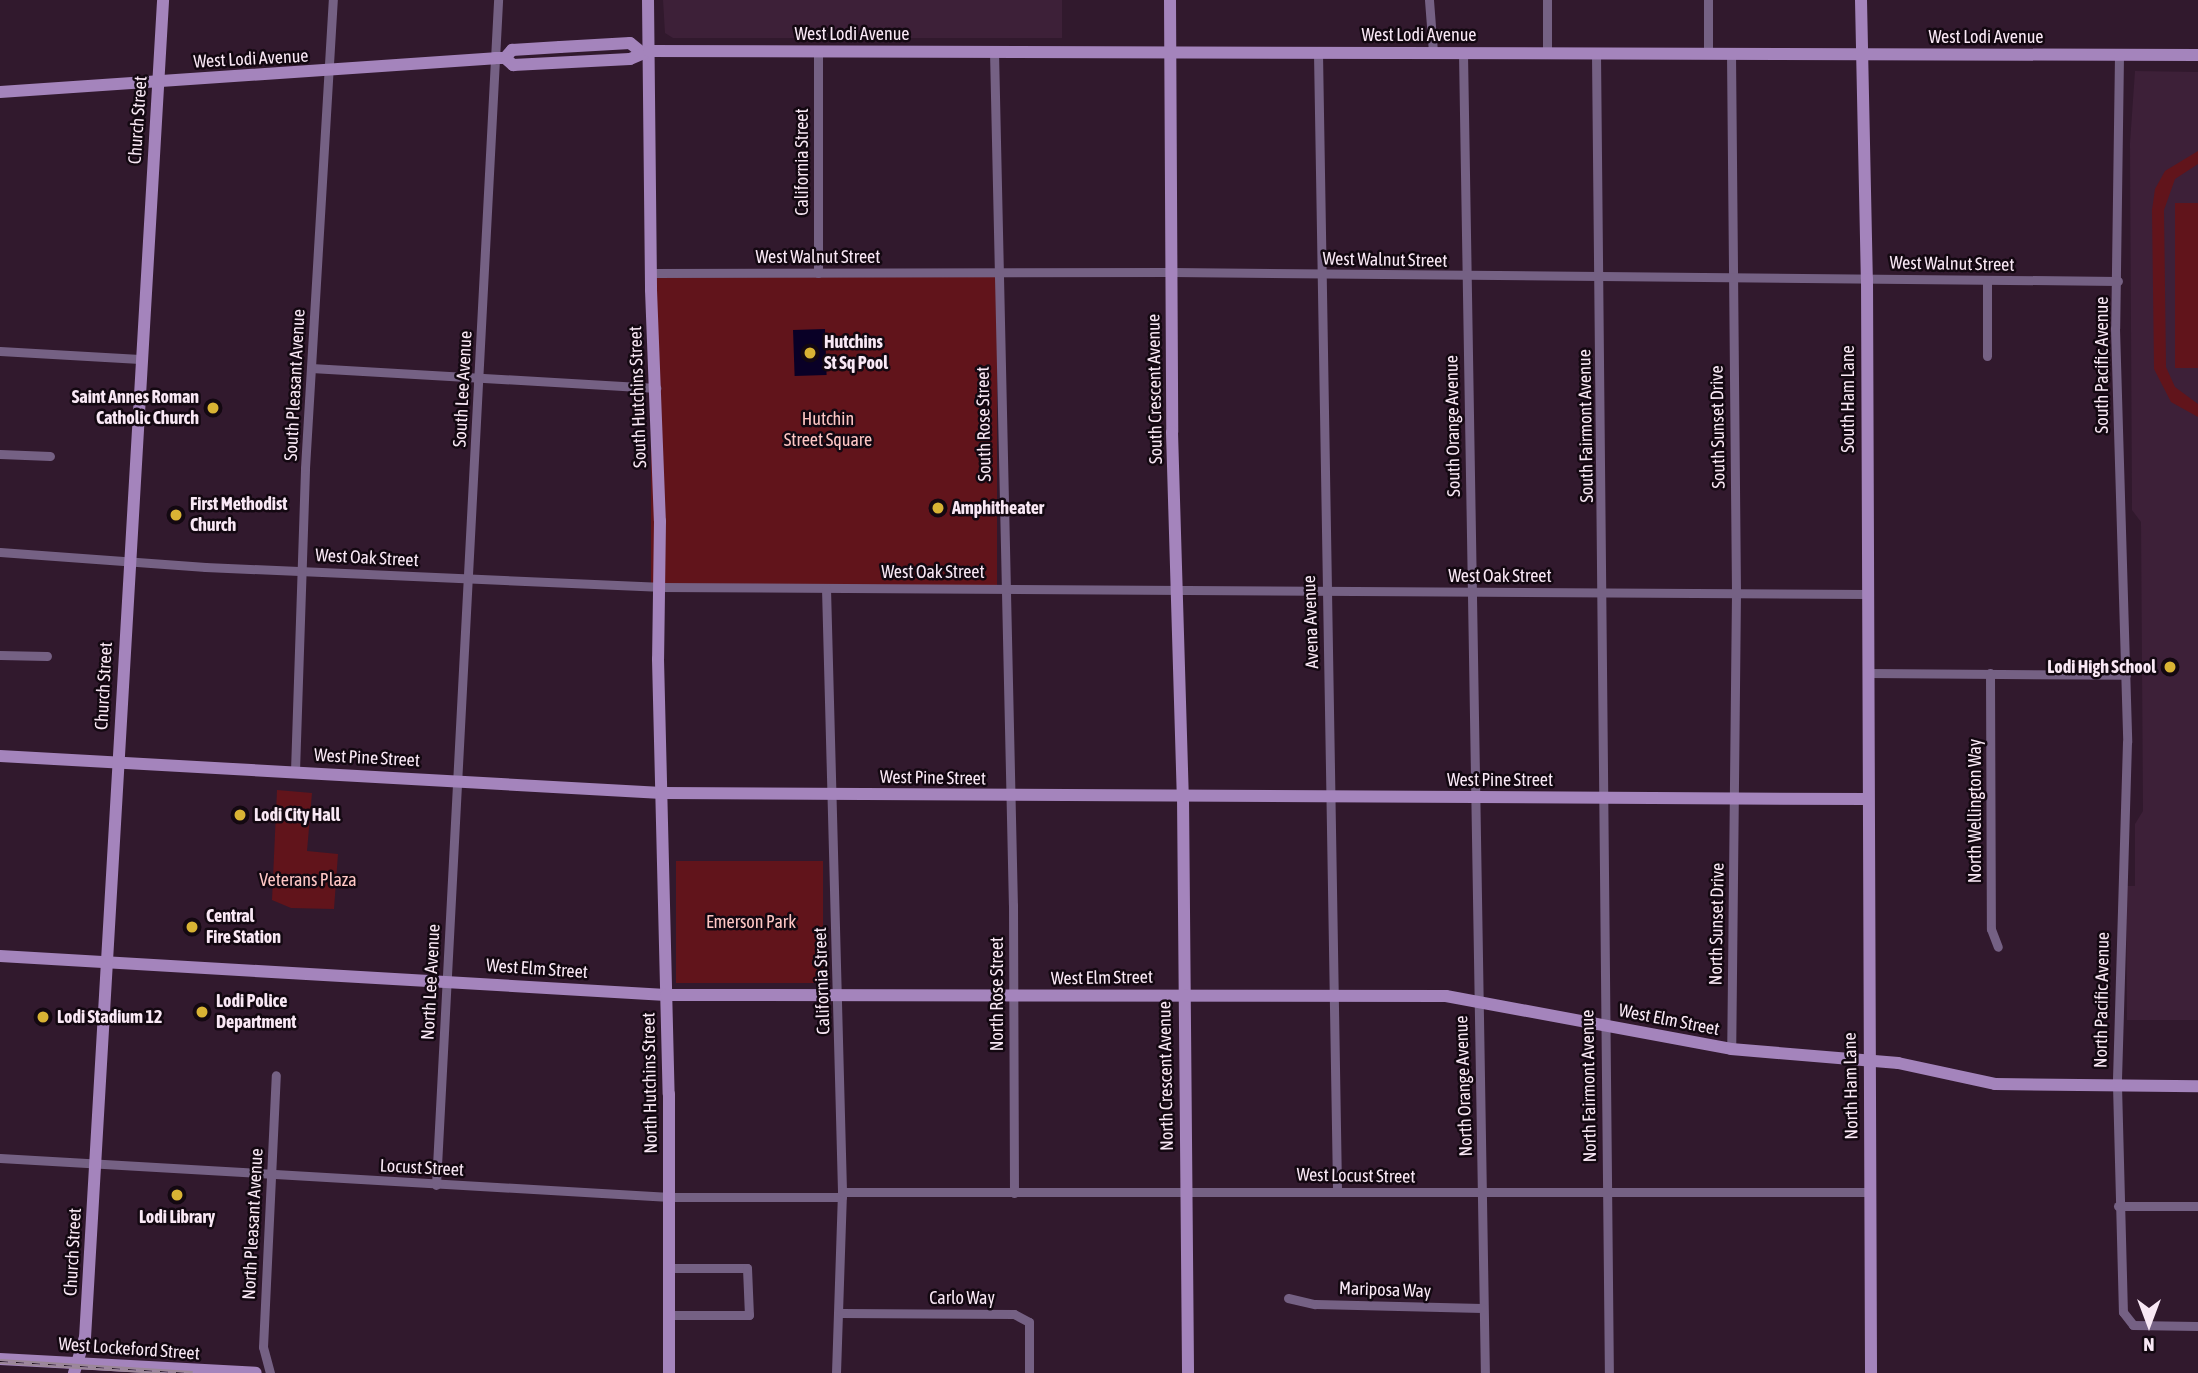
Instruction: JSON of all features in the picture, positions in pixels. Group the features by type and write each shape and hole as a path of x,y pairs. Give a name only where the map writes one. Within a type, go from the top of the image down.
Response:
{"street":[{"name":"Church Street","path":"76,1368 85,1338 163,0"},
{"name":"South Pleasant Avenue","path":"295,771 311,368 333,0"},
{"name":"South Lee Avenue","path":"458,781 479,377 500,58 498,0"},
{"name":"South Hutchins Street","path":"648,0 644,51 656,388 662,793"},
{"name":"South Crescent Avenue","path":"1170,0 1171,272 1182,778"},
{"path":"1429,0 1433,52"},
{"path":"1546,53 1547,0"},
{"path":"1707,0 1708,53"},
{"name":"South Ham Lane","path":"1861,0 1867,279 1867,799"},
{"name":"West Lodi Avenue","path":"0,92 329,72 500,58 513,65 630,60 644,51 2198,55"},
{"name":"South Rose Street","path":"994,51 1009,796"},
{"name":"California Street","path":"818,52 818,273"},
{"name":"South Orange Avenue","path":"1463,52 1476,798"},
{"name":"Avena Avenue","path":"1318,53 1337,1191"},
{"name":"South Sunset Drive","path":"1731,53 1736,592 1734,799"},
{"name":"South Fairmont Avenue","path":"1596,54 1605,592 1604,798"},
{"name":"South Pacific Avenue","path":"2119,55 2118,281 2115,328 2126,675"},
{"name":"West Walnut Street","path":"651,273 1171,272 1466,277 2118,281"},
{"path":"1987,280 1987,356"},
{"path":"0,351 140,359"},
{"path":"311,368 656,388"},
{"path":"0,454 50,456"},
{"name":"West Oak Street","path":"0,552 301,571 658,587 1868,594"},
{"name":"California Street","path":"826,588 842,1194 841,1313 836,1373"},
{"path":"0,655 47,656"},
{"path":"1868,673 2126,675"},
{"name":"North Wellington Way","path":"1990,673 1991,929 1998,947"},
{"name":"North Pacific Avenue","path":"2126,675 2117,1085 2118,1206 2123,1312 2128,1323 2198,1326"},
{"name":"West Pine Street","path":"0,756 662,793 1867,799"},
{"name":"North Crescent Avenue","path":"1182,778 1188,1373"},
{"name":"North Lee Avenue","path":"436,1185 458,781"},
{"name":"North Hutchins Street","path":"662,793 670,1197 669,1373"},
{"name":"North Rose Street","path":"1009,796 1014,1193"},
{"name":"North Orange Avenue","path":"1476,798 1477,1000 1484,1194 1482,1308 1485,1373"},
{"name":"North Fairmont Avenue","path":"1604,798 1609,1373"},
{"name":"North Sunset Drive","path":"1731,1049 1734,799"},
{"name":"North Ham Lane","path":"1867,799 1871,1373"},
{"name":"West Elm Street","path":"0,956 666,995 1013,997 1332,993 1477,1000 1731,1049 1868,1060 1995,1084 2198,1086"},
{"name":"North Pleasant Avenue","path":"270,1373 263,1346 276,1075"},
{"name":"Locust Street","path":"0,1157 670,1197 842,1194"},
{"name":"West Locust Street","path":"842,1194 1869,1192"},
{"path":"2118,1206 2198,1206"},
{"path":"670,1268 747,1268 749,1315 670,1315"},
{"name":"Mariposa Way","path":"1288,1297 1315,1304 1482,1308"},
{"name":"Carlo Way","path":"841,1313 1014,1314 1029,1322 1029,1373"},
{"name":"West Lockeford Street","path":"0,1359 76,1368 256,1373"}],"shaded area":[{"path":"663,0 1062,0 1062,38 673,38 665,33"},
{"name":"Lodi High School","path":"2135,71 2198,72 2198,1020 2127,1020 2126,886 2135,886 2135,824 2143,811 2141,522 2132,510 2130,143"},
{"name":"Hutchins St Sq Pool","path":"825,329 827,375 795,376 793,330"}],"green space":[{"path":"2198,151 2198,164 2175,179 2164,210 2166,367 2175,387 2198,404 2198,417 2171,402 2154,369 2152,210 2155,189 2165,171"},
{"path":"2175,203 2198,203 2198,368 2175,368"},
{"name":"Hutchin Street Square","path":"651,273 997,273 997,587 651,587"},
{"name":"Veterans Plaza","path":"277,790 312,793 307,851 338,854 334,909 291,908 272,900"},
{"name":"Emerson Park","path":"676,861 823,861 823,983 676,983"}],"railway":[{"path":"0,1361 193,1373"}],"place":[{"name":"Hutchins St Sq Pool","path":"810,353"},
{"name":"Saint Annes Roman Catholic Church","path":"213,408"},
{"name":"Amphitheater","path":"938,508"},
{"name":"First Methodist Church","path":"176,515"},
{"name":"Lodi High School","path":"2170,667"},
{"name":"Lodi City Hall","path":"240,815"},
{"name":"Central Fire Station","path":"192,927"},
{"name":"Lodi Police Department","path":"202,1012"},
{"name":"Lodi Stadium 12","path":"43,1017"},
{"name":"Lodi Library","path":"177,1195"}]}
